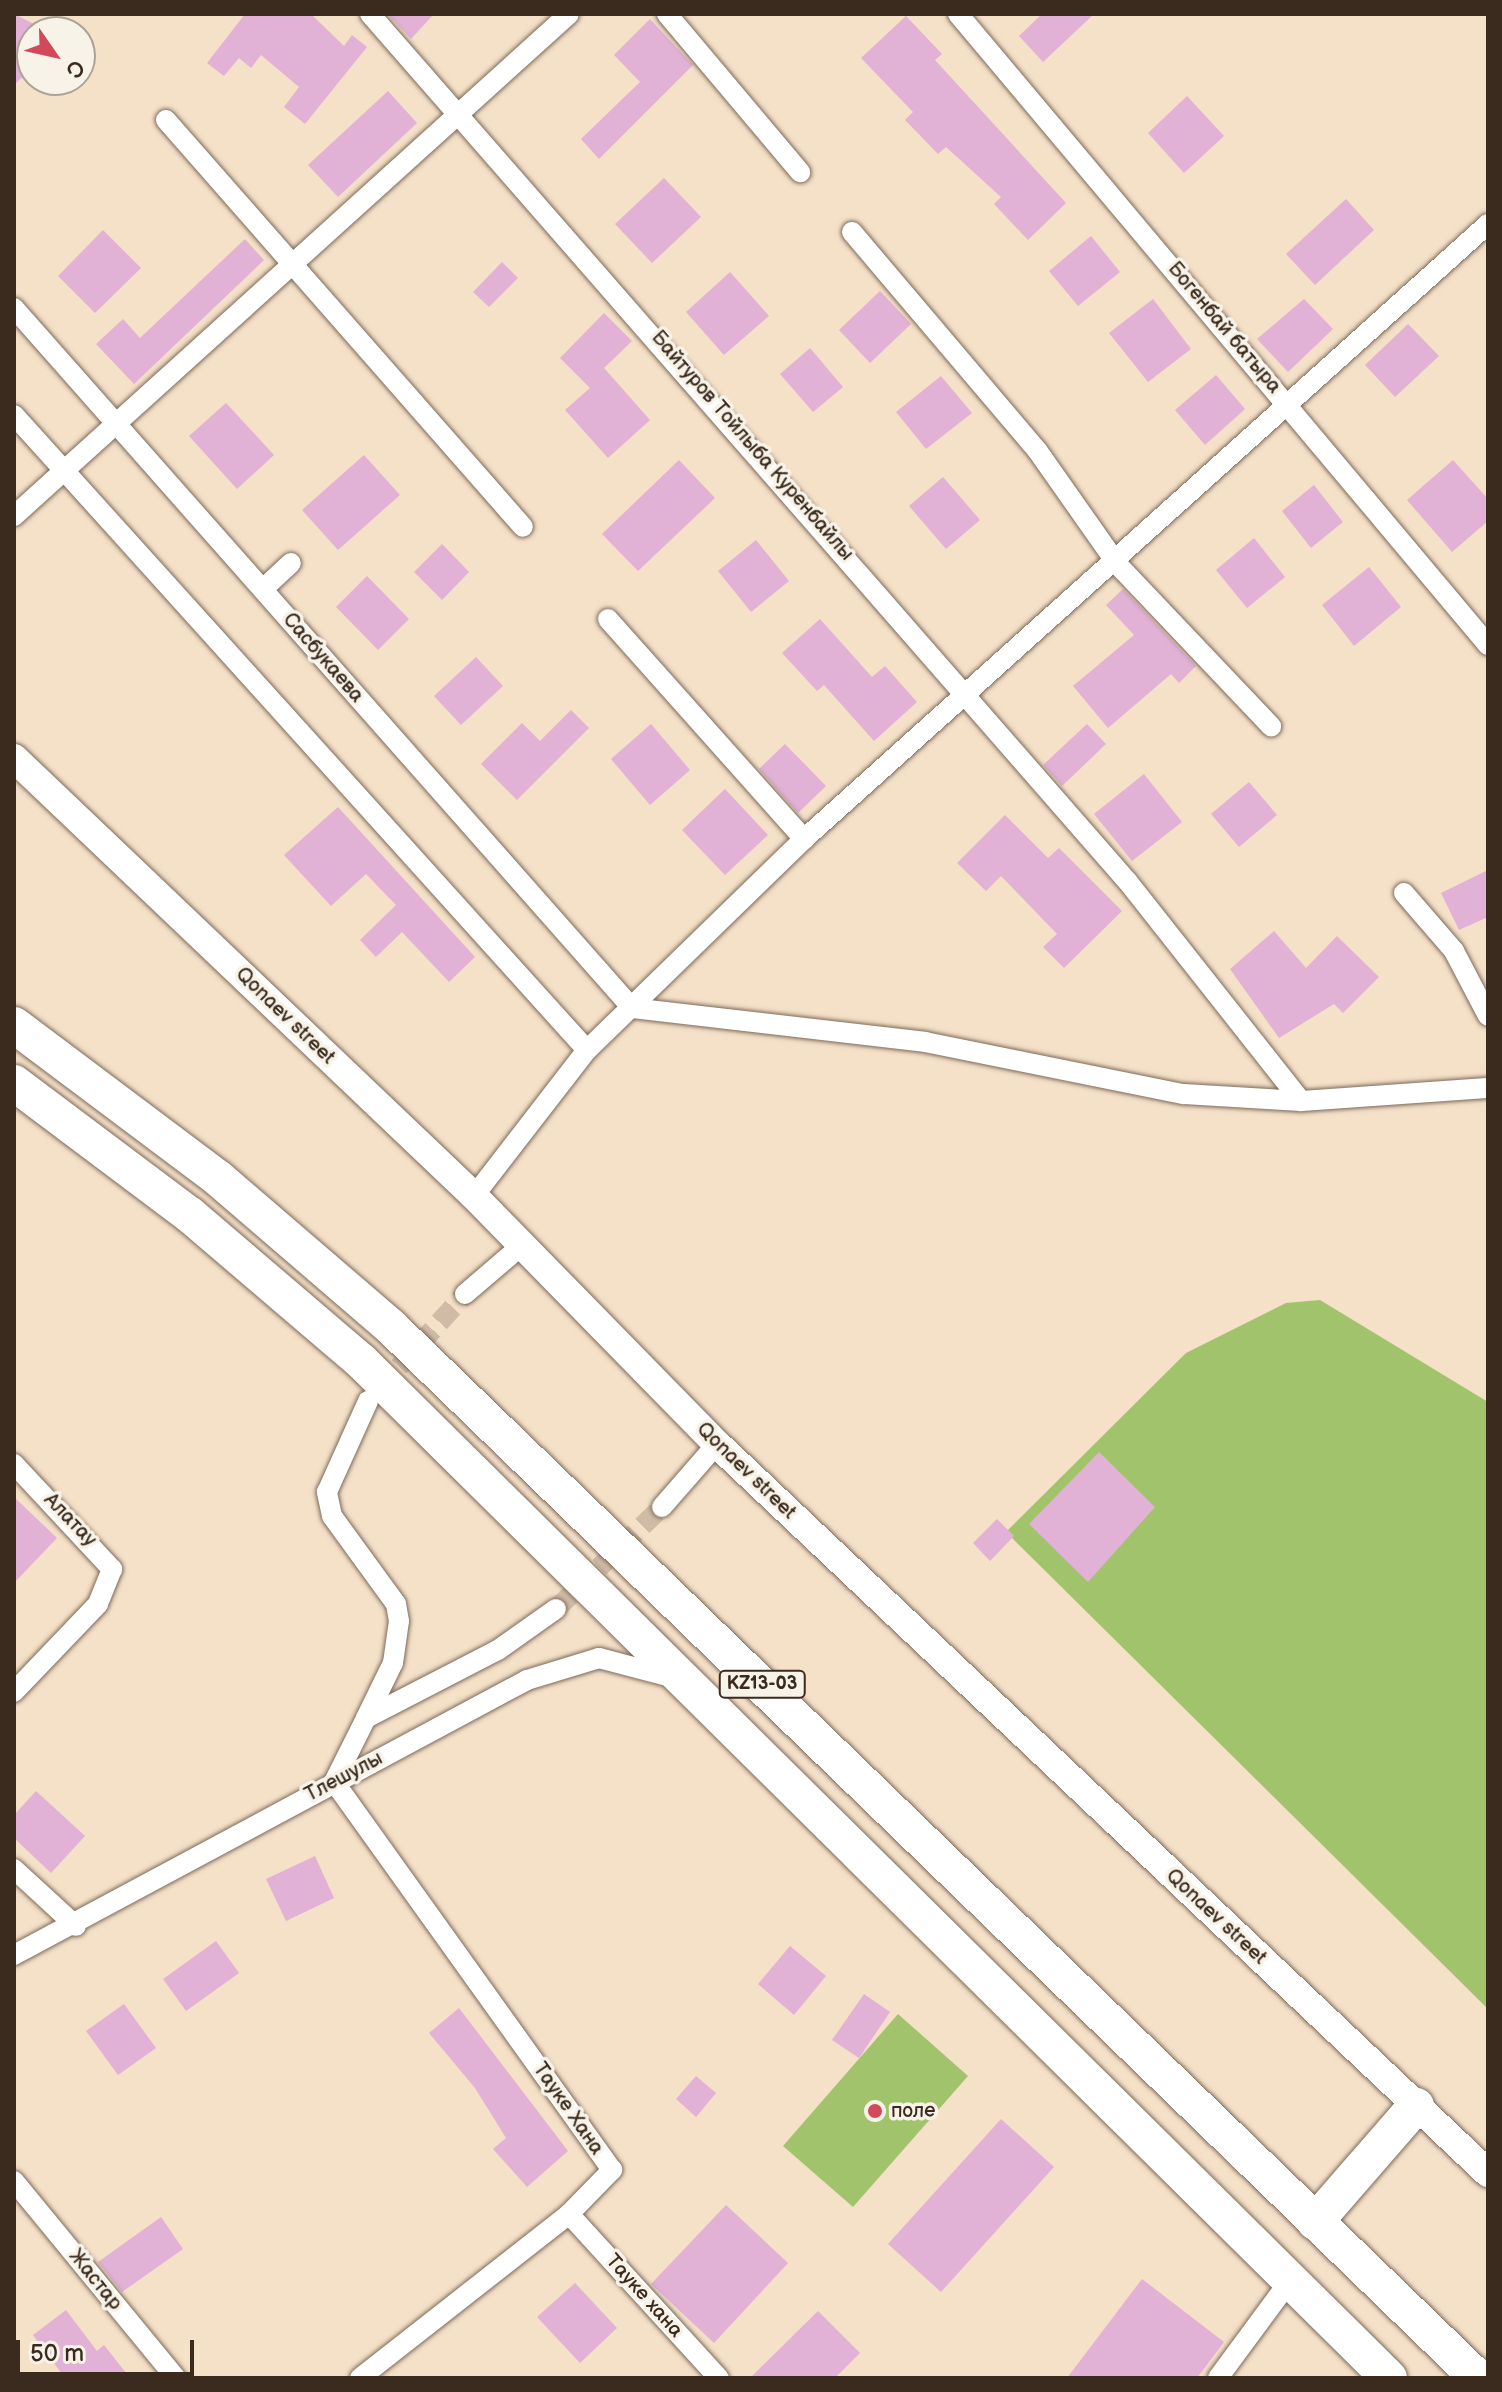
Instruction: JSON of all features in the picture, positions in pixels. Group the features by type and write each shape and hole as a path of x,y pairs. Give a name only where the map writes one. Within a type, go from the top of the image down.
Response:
{"highway":[{"name":"KZ13-03","path":"14,1025 219,1179 391,1327 1478,2378"},
{"name":"KZ13-03","path":"14,1083 190,1215 361,1361 1389,2378"},
{"path":"1315,2222 1416,2106"}],"main road":[{"name":"Qonaev street","path":"14,758 474,1196 717,1444 1488,2173"}],"street":[{"name":"Байтуров Тойлыба Куренбайлы","path":"370,14 1128,882 1301,1101"},
{"path":"14,516 120,425 569,14"},
{"path":"667,14 800,172"},
{"name":"Богенбай батыра","path":"958,14 1289,404 1488,645"},
{"path":"166,120 523,527"},
{"path":"474,1196 587,1050 804,839 964,694 1117,564 1488,224"},
{"path":"852,232 1037,450 1117,564 1271,726"},
{"name":"Сасбукаева","path":"14,308 632,1008"},
{"path":"14,415 587,1050"},
{"path":"263,589 291,563"},
{"path":"608,619 804,839"},
{"path":"1404,893 1454,951 1488,1016"},
{"path":"632,1008 925,1042 1184,1094 1301,1101 1488,1088"},
{"path":"465,1294 521,1246"},
{"path":"334,1782 393,1663 399,1621 396,1604 332,1516 327,1492 368,1401"},
{"path":"662,1507 717,1444"},
{"name":"Алатау","path":"14,1464 112,1569 98,1604 14,1692"},
{"path":"366,1718 498,1650 556,1609"},
{"name":"Тлешулы","path":"14,1955 76,1926 334,1782 527,1680 599,1658 688,1683"},
{"name":"Тауке Хана","path":"334,1782 612,2170 569,2214 360,2378"},
{"path":"14,1869 76,1926"},
{"name":"Жастар","path":"14,2181 176,2378"},
{"name":"Тауке хана","path":"569,2214 719,2378"},
{"path":"1218,2378 1291,2279"}],"green space":[{"path":"1320,1300 1488,1402 1488,2009 1006,1532 1186,1353 1286,1303"},
{"name":"поле","path":"898,2014 968,2076 853,2207 783,2146"}],"building":[{"path":"14,14 18,16 14,85"},
{"path":"245,14 311,14 344,46 352,35 367,47 305,124 284,107 299,87 261,55 251,68 239,58 224,76 207,63"},
{"path":"387,14 434,14 411,39"},
{"path":"1042,14 1094,14 1043,62 1019,36"},
{"path":"906,16 942,54 935,60 1066,203 1028,240 994,204 1001,197 946,147 938,154 905,120 913,112 861,58"},
{"path":"650,19 693,65 599,159 581,139 640,82 614,55"},
{"path":"388,91 417,123 338,197 308,165"},
{"path":"1187,96 1224,136 1184,173 1148,133"},
{"path":"664,178 701,217 652,263 615,224"},
{"path":"1346,199 1374,230 1315,285 1286,254"},
{"path":"103,230 141,268 95,313 58,276"},
{"path":"1091,236 1120,272 1078,306 1049,271"},
{"path":"245,239 264,260 134,384 96,344 123,319 140,338"},
{"path":"502,262 518,278 489,307 473,292"},
{"path":"730,272 769,316 724,355 686,312"},
{"path":"880,291 911,324 870,363 839,330"},
{"path":"1153,299 1191,349 1148,382 1109,333"},
{"path":"1304,299 1333,329 1288,372 1257,339"},
{"path":"604,313 632,341 604,368 650,420 608,458 565,410 590,388 560,358"},
{"path":"1408,324 1439,356 1395,397 1365,365"},
{"path":"810,348 843,387 813,412 780,374"},
{"path":"1216,375 1245,409 1205,445 1175,410"},
{"path":"941,376 972,413 926,449 896,412"},
{"path":"226,403 274,455 237,489 189,436"},
{"path":"364,455 400,495 338,550 302,510"},
{"path":"679,460 715,498 638,571 602,534"},
{"path":"1453,460 1488,499 1488,521 1452,552 1407,500"},
{"path":"943,477 980,520 946,549 909,506"},
{"path":"1314,485 1343,522 1311,548 1282,511"},
{"path":"1254,538 1285,577 1247,608 1216,570"},
{"path":"756,540 789,581 751,612 718,571"},
{"path":"442,544 469,572 442,600 414,572"},
{"path":"1369,567 1401,607 1354,646 1322,605"},
{"path":"367,576 409,619 378,650 336,607"},
{"path":"1123,589 1196,666 1179,683 1171,674 1108,728 1073,686 1134,635 1106,605"},
{"path":"820,619 872,677 885,666 917,702 874,741 824,685 817,691 782,653"},
{"path":"476,657 503,686 461,725 434,696"},
{"path":"571,710 589,728 517,800 481,764 522,723 540,741"},
{"path":"651,724 690,770 650,805 611,759"},
{"path":"1087,724 1106,744 1062,786 1043,765"},
{"path":"785,744 826,786 798,813 759,769"},
{"path":"1144,774 1182,822 1132,861 1094,814"},
{"path":"1249,782 1277,815 1239,847 1211,814"},
{"path":"725,789 768,835 725,875 682,830"},
{"path":"338,807 475,957 449,982 402,932 376,957 360,940 396,905 366,874 331,906 284,855"},
{"path":"1005,815 1048,858 1059,848 1122,911 1064,968 1043,947 1057,934 1001,876 986,891 957,863"},
{"path":"1488,870 1488,917 1459,930 1441,893"},
{"path":"1274,931 1306,968 1337,936 1379,977 1343,1013 1334,1004 1279,1038 1230,969"},
{"path":"1099,1452 1155,1507 1088,1582 1029,1524"},
{"path":"14,1497 57,1538 14,1583"},
{"path":"997,1519 1014,1536 990,1561 973,1543"},
{"path":"36,1791 85,1836 51,1873 14,1838 14,1815"},
{"path":"315,1856 334,1898 286,1921 266,1879"},
{"path":"216,1941 239,1973 186,2011 163,1979"},
{"path":"790,1946 826,1976 794,2015 758,1984"},
{"path":"864,1994 890,2012 859,2058 832,2040"},
{"path":"124,2004 156,2048 118,2075 86,2031"},
{"path":"459,2008 568,2151 527,2187 493,2149 506,2138 475,2088 429,2033"},
{"path":"696,2076 716,2093 696,2117 676,2099"},
{"path":"1001,2119 1054,2167 941,2292 888,2244"},
{"path":"726,2205 788,2263 714,2343 651,2284"},
{"path":"161,2217 183,2249 122,2292 98,2262"},
{"path":"1142,2279 1224,2342 1197,2378 1067,2378"},
{"path":"575,2283 617,2328 580,2363 537,2317"},
{"path":"66,2310 97,2351 104,2345 130,2378 65,2378 33,2335"},
{"path":"818,2311 860,2353 835,2378 750,2378"}],"tunnel":[{"path":"379,1389 465,1294"},
{"path":"556,1609 662,1507"}],"place":[{"name":"поле","path":"875,2111"}]}
